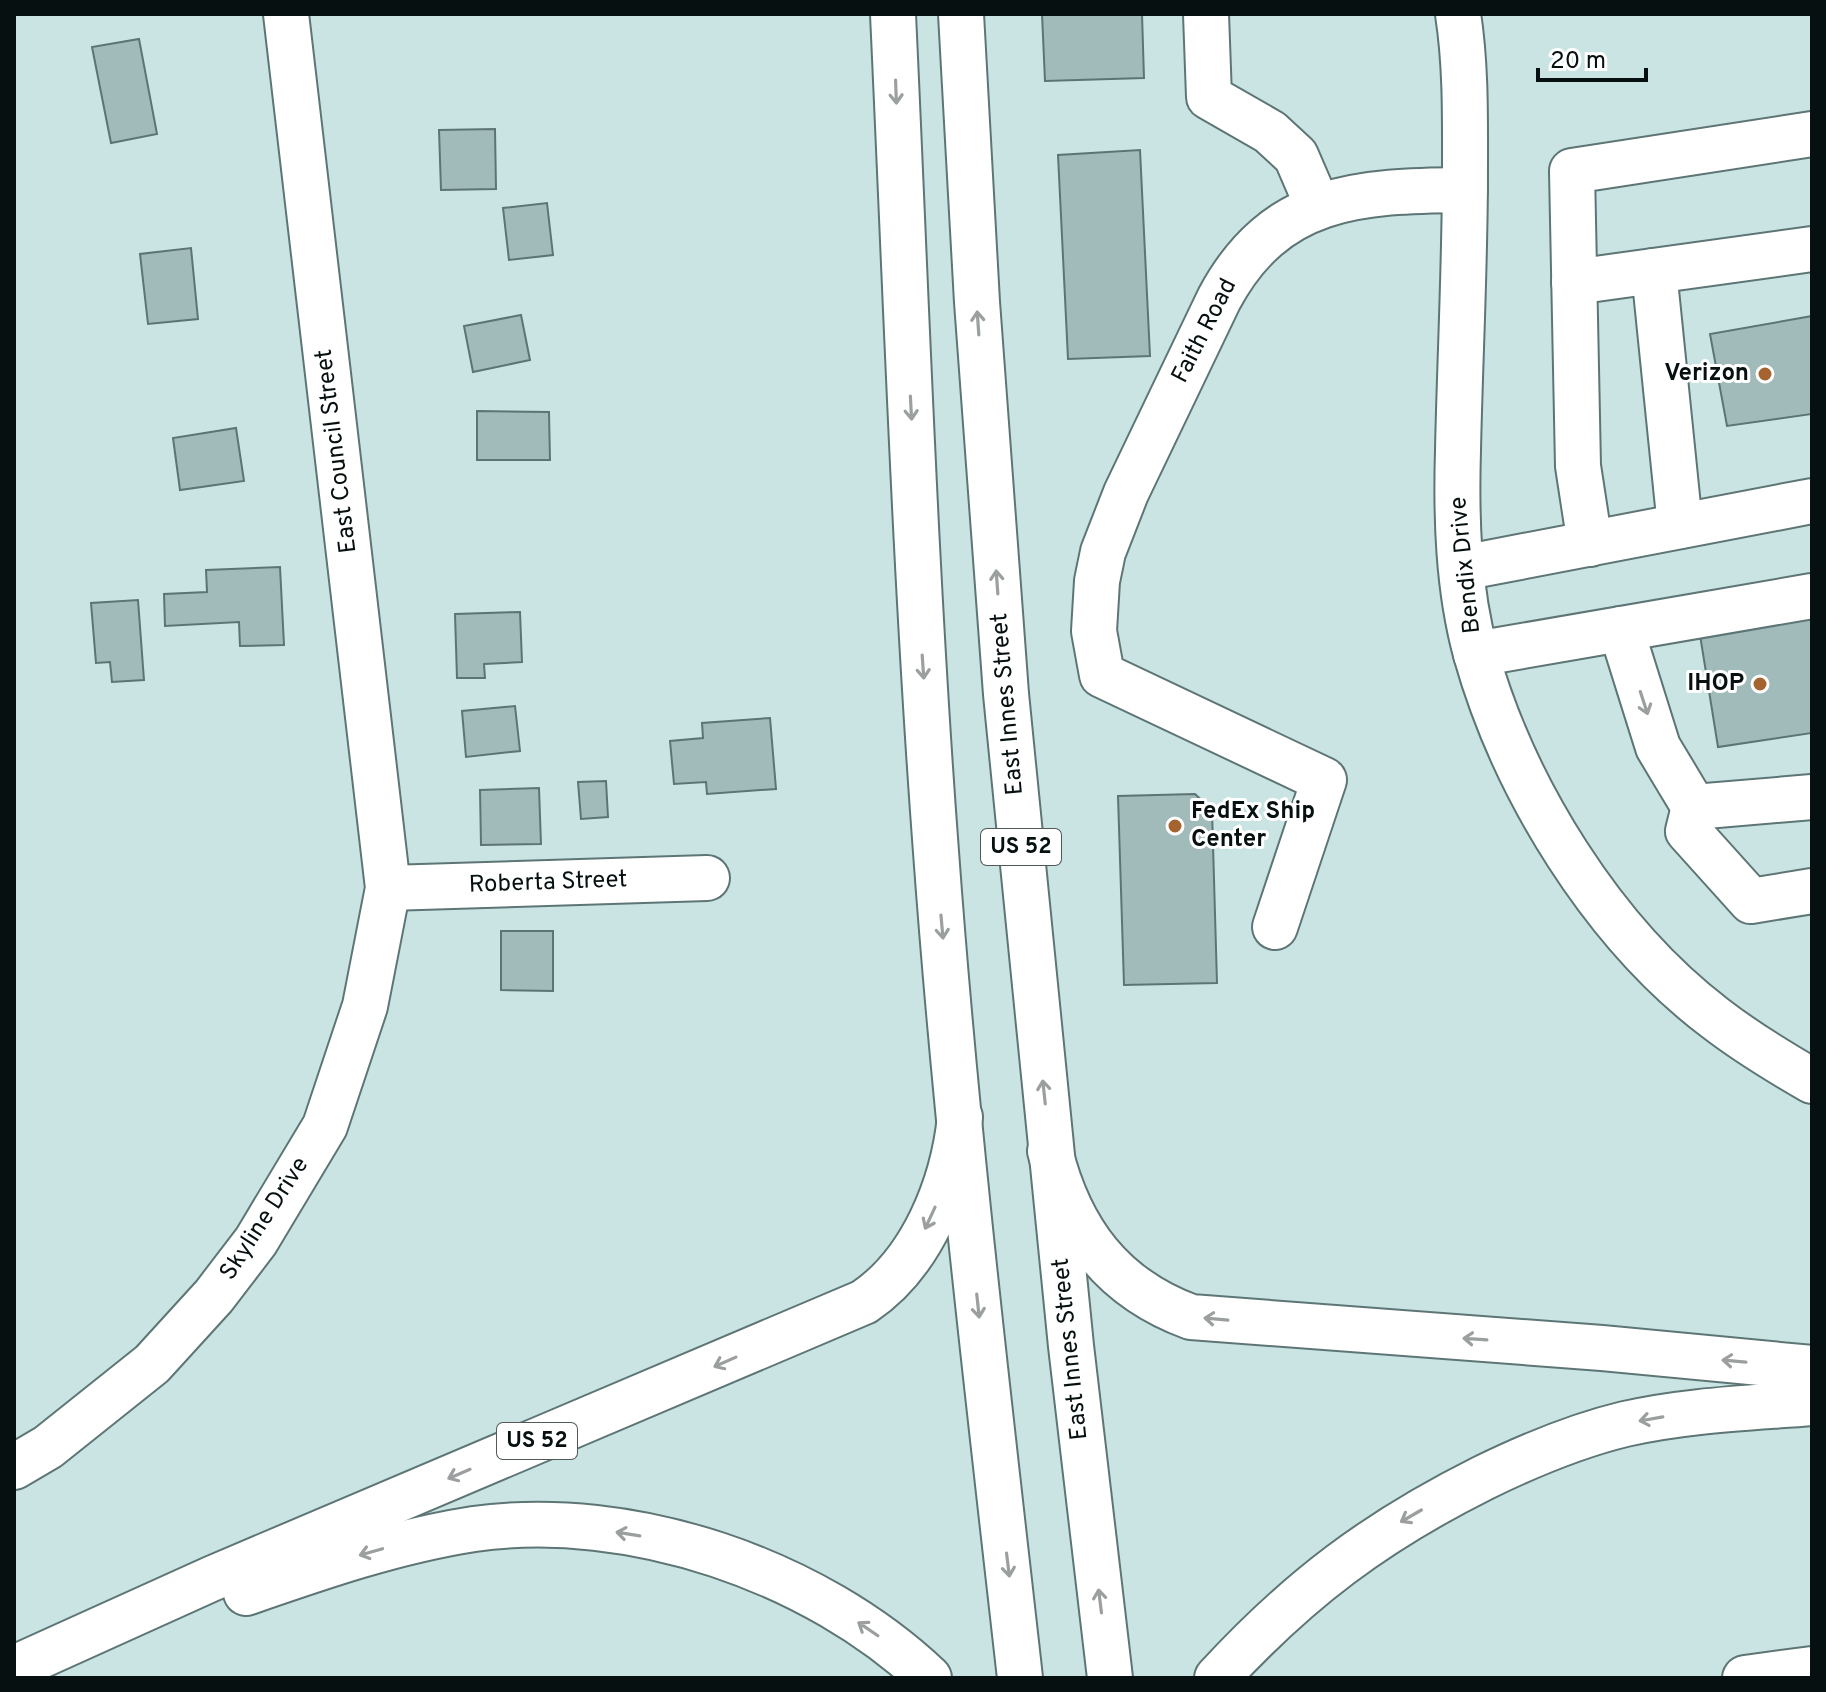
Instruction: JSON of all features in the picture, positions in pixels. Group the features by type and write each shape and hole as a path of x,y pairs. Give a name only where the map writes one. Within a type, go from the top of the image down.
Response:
{"main road":[{"name":"East Council Street","path":"286,14 388,888"},
{"name":"US 52","path":"14,1668 196,1585 864,1302 896,1275 921,1237 954,1156 960,1117 940,909 919,595 893,14"},
{"name":"East Innes Street","path":"961,14 977,315 1001,630 1050,1151 1110,1678"},
{"path":"1206,14 1209,97 1270,132 1296,156 1318,207"},
{"name":"Bendix Drive","path":"1467,18 1458,452 1462,568 1476,654 1503,733 1528,785 1590,885 1624,931 1665,974 1714,1017 1769,1056 1812,1081"},
{"path":"1590,544 1578,466 1572,171 1811,146"},
{"name":"Faith Road","path":"1275,927 1324,780 1102,675 1094,631 1097,581 1110,532 1219,299 1233,274 1252,251 1289,221 1318,207 1368,194 1465,190"},
{"path":"1574,282 1812,249"},
{"path":"1654,271 1680,526"},
{"path":"1462,568 1812,501"},
{"path":"1476,654 1812,596"},
{"path":"1621,629 1658,747 1694,807 1688,831 1751,901 1812,891"},
{"path":"1694,807 1812,797"},
{"name":"Roberta Street","path":"388,888 707,878"},
{"name":"Skyline Drive","path":"14,1467 48,1447 152,1364 214,1296 256,1241 325,1126 365,1006 388,888"},
{"path":"960,1117 1020,1678"},
{"path":"1050,1151 1064,1197 1093,1247 1140,1291 1191,1317 1812,1368"},
{"path":"1217,1678 1280,1612 1350,1556 1417,1512 1502,1469 1564,1442 1626,1424 1721,1410 1812,1403"},
{"path":"14,1677 289,1578 381,1549 477,1529 542,1526 641,1536 701,1550 763,1573 850,1617 876,1634 929,1678"},
{"path":"1745,1678 1812,1669"}],"building":[{"path":"1042,14 1142,14 1144,78 1045,81"},
{"path":"139,39 157,134 111,143 92,47"},
{"path":"495,129 496,189 441,190 439,130"},
{"path":"1140,150 1150,356 1068,359 1058,155"},
{"path":"547,203 553,255 509,260 503,208"},
{"path":"191,248 198,319 148,324 140,254"},
{"path":"521,315 530,360 473,372 464,326"},
{"name":"Verizon","path":"1812,316 1812,414 1727,426 1710,334"},
{"path":"477,411 549,412 550,460 477,460"},
{"path":"236,428 244,481 180,490 173,438"},
{"path":"280,567 284,645 240,646 239,622 165,626 164,594 207,592 206,570"},
{"path":"138,600 144,680 112,682 110,662 96,663 91,603"},
{"path":"520,612 522,662 484,664 485,678 457,678 455,614"},
{"name":"IHOP","path":"1812,617 1812,733 1718,747 1700,635"},
{"path":"515,706 520,751 466,757 462,711"},
{"path":"770,718 776,789 707,794 706,782 674,784 670,741 703,738 702,723"},
{"path":"606,781 608,817 581,819 578,782"},
{"path":"539,788 541,844 481,845 480,790"},
{"path":"1195,794 1212,810 1217,983 1124,985 1118,796"},
{"path":"501,931 553,931 553,991 501,990"}],"place":[{"name":"Verizon","path":"1765,374"},
{"name":"IHOP","path":"1760,684"},
{"name":"FedEx Ship Center","path":"1175,826"}]}
